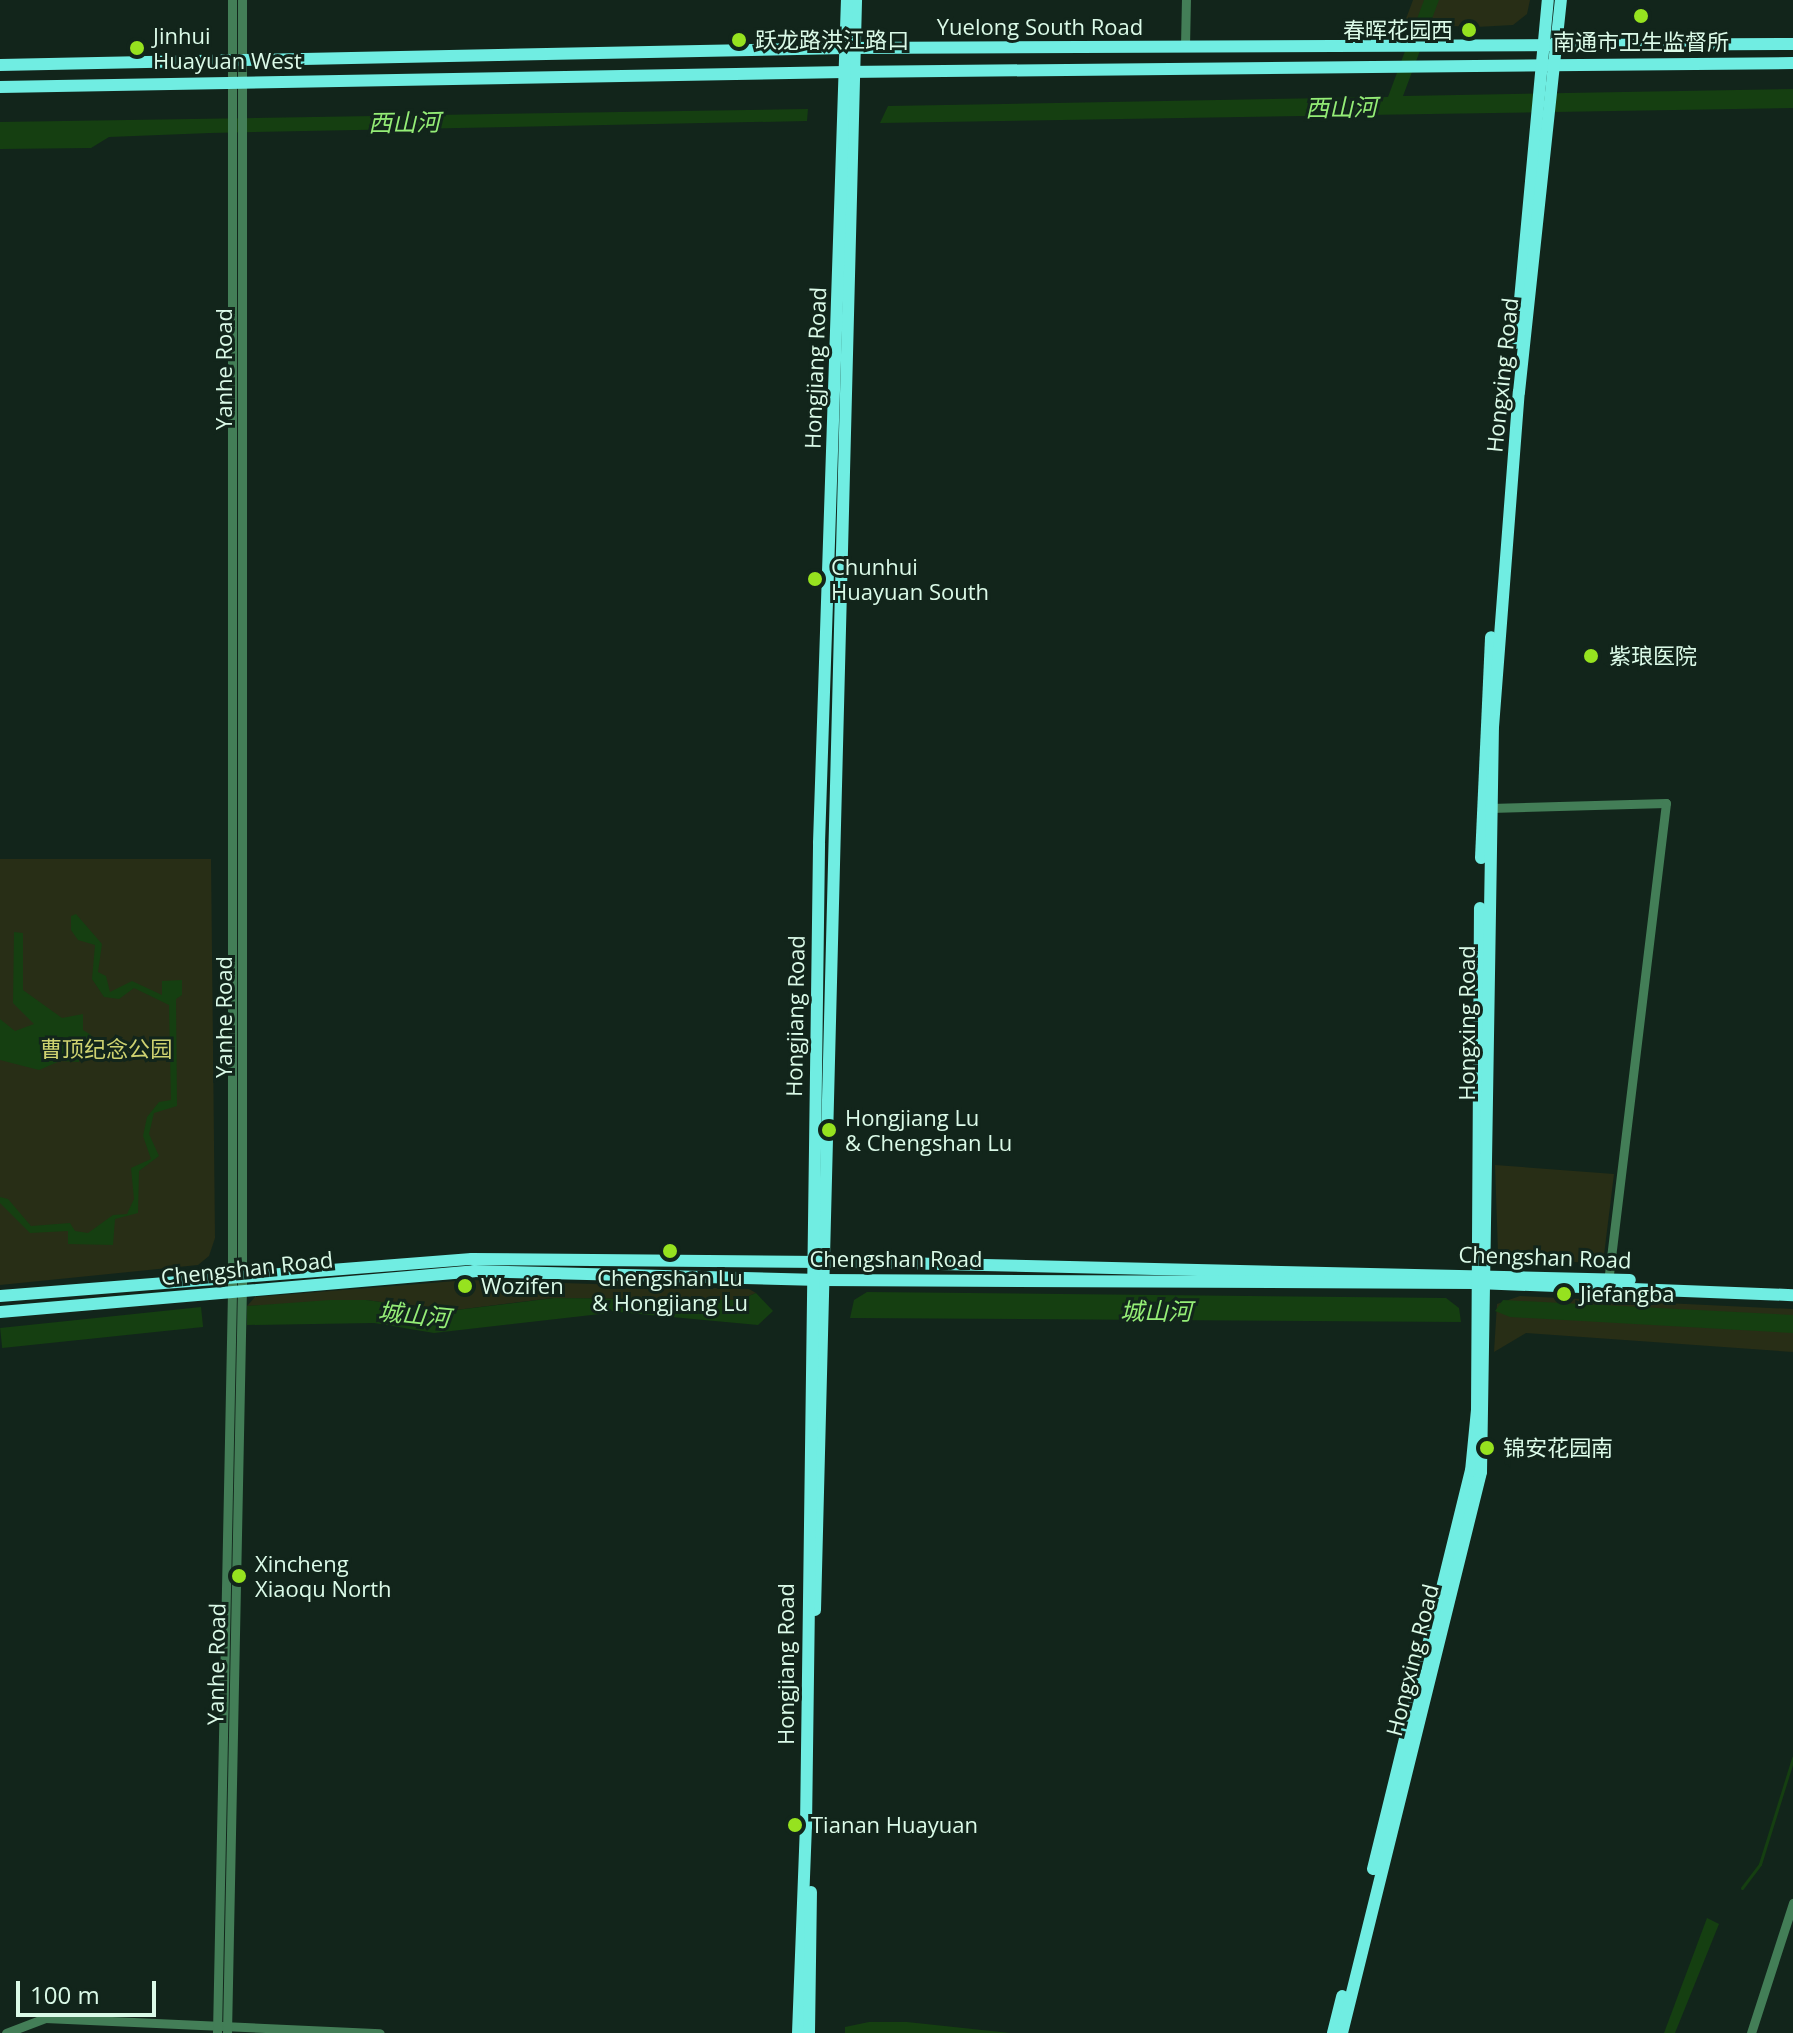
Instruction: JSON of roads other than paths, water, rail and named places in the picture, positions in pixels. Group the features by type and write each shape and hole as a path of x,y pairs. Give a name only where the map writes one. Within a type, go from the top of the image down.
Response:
{"main road":[{"name":"Hongjiang Road","path":"847,0 850,48"},
{"name":"Hongjiang Road","path":"798,2033 806,1827 815,1280 849,72 856,0"},
{"name":"Hongxing Road","path":"1342,2033 1481,1472 1484,724 1548,90 1551,44 1548,0"},
{"name":"Hongxing Road","path":"1551,44 1561,0"},
{"name":"Yuelong South Road","path":"0,65 850,48 1399,43 1793,44"},
{"name":"Yuelong South Road","path":"0,87 849,72 1793,63"},
{"name":"Hongxing Road","path":"1333,2033 1471,1471 1481,1278 1490,808 1518,408 1545,116"},
{"name":"Chengshan Road","path":"0,1312 472,1259 816,1263 1481,1278 1793,1295"},
{"name":"Chengshan Road","path":"0,1296 474,1271 815,1280 1608,1279 1793,1287"},
{"name":"Hongjiang Road","path":"809,2033 815,1280"}],"street":[{"name":"Yanhe Road","path":"222,2029 237,1283 236,61 232,0"},
{"name":"Yanhe Road","path":"236,61 242,0"},
{"path":"1185,46 1186,0"},
{"path":"1490,808 1666,803 1608,1279"},
{"path":"1751,2033 1793,1903"},
{"path":"6,2033 45,2018 222,2029 380,2033"}],"water":[{"name":"西山河","path":"1424,0 1439,0 1403,96 1793,89 1793,108 880,123 888,106 1388,97"},
{"name":"西山河","path":"808,109 807,121 210,133 109,137 91,148 0,149 0,122"},
{"path":"76,914 102,944 98,972 106,976 110,992 132,981 162,995 162,981 182,980 182,995 176,999 177,1106 154,1113 149,1134 159,1156 139,1171 138,1213 115,1219 113,1245 68,1244 68,1231 30,1233 0,1203 0,1197 8,1199 31,1226 70,1223 75,1231 88,1233 113,1215 127,1214 134,1199 131,1168 151,1159 143,1136 147,1117 159,1102 171,1100 169,1005 134,988 119,999 104,997 92,979 95,945 78,940 71,930 71,916"},
{"path":"14,932 23,933 23,990 62,1018 83,1014 83,1030 91,1035 92,1049 81,1053 79,1062 60,1061 39,1070 0,1060 0,1019 15,1031 34,1024 13,1003"},
{"name":"城山河","path":"867,1292 1446,1298 1459,1308 1461,1322 850,1318 854,1300"},
{"name":"城山河","path":"756,1293 773,1311 758,1325 618,1312 434,1333 374,1323 247,1325 247,1306 330,1300 366,1300 448,1311 554,1298 739,1300"},
{"path":"1503,1300 1793,1315 1793,1333 1510,1317 1495,1311"},
{"path":"201,1307 203,1327 2,1348 0,1328"},
{"path":"1707,1918 1719,1924 1675,2033 1664,2033"},
{"path":"869,2022 907,2022 1010,2033 845,2033 845,2027"}],"waterway":[{"path":"1742,1888 1760,1864 1793,1758"}],"place":[{"name":"南通市卫生监督所","path":"1641,16"},
{"name":"春晖花园西","path":"1469,30"},
{"name":"跃龙路洪江路口","path":"739,40"},
{"name":"Jinhui Huayuan West","path":"137,48"},
{"name":"Chunhui Huayuan South","path":"815,579"},
{"name":"紫琅医院","path":"1591,656"},
{"name":"Hongjiang Lu & Chengshan Lu","path":"829,1130"},
{"name":"Chengshan Lu & Hongjiang Lu","path":"670,1251"},
{"name":"Wozifen","path":"465,1286"},
{"name":"Jiefangba","path":"1564,1294"},
{"name":"锦安花园南","path":"1487,1448"},
{"name":"Xincheng Xiaoqu North","path":"239,1576"},
{"name":"Tianan Huayuan","path":"795,1825"}],"park label":[{"name":"曹顶纪念公园","path":"106,1049"}]}
